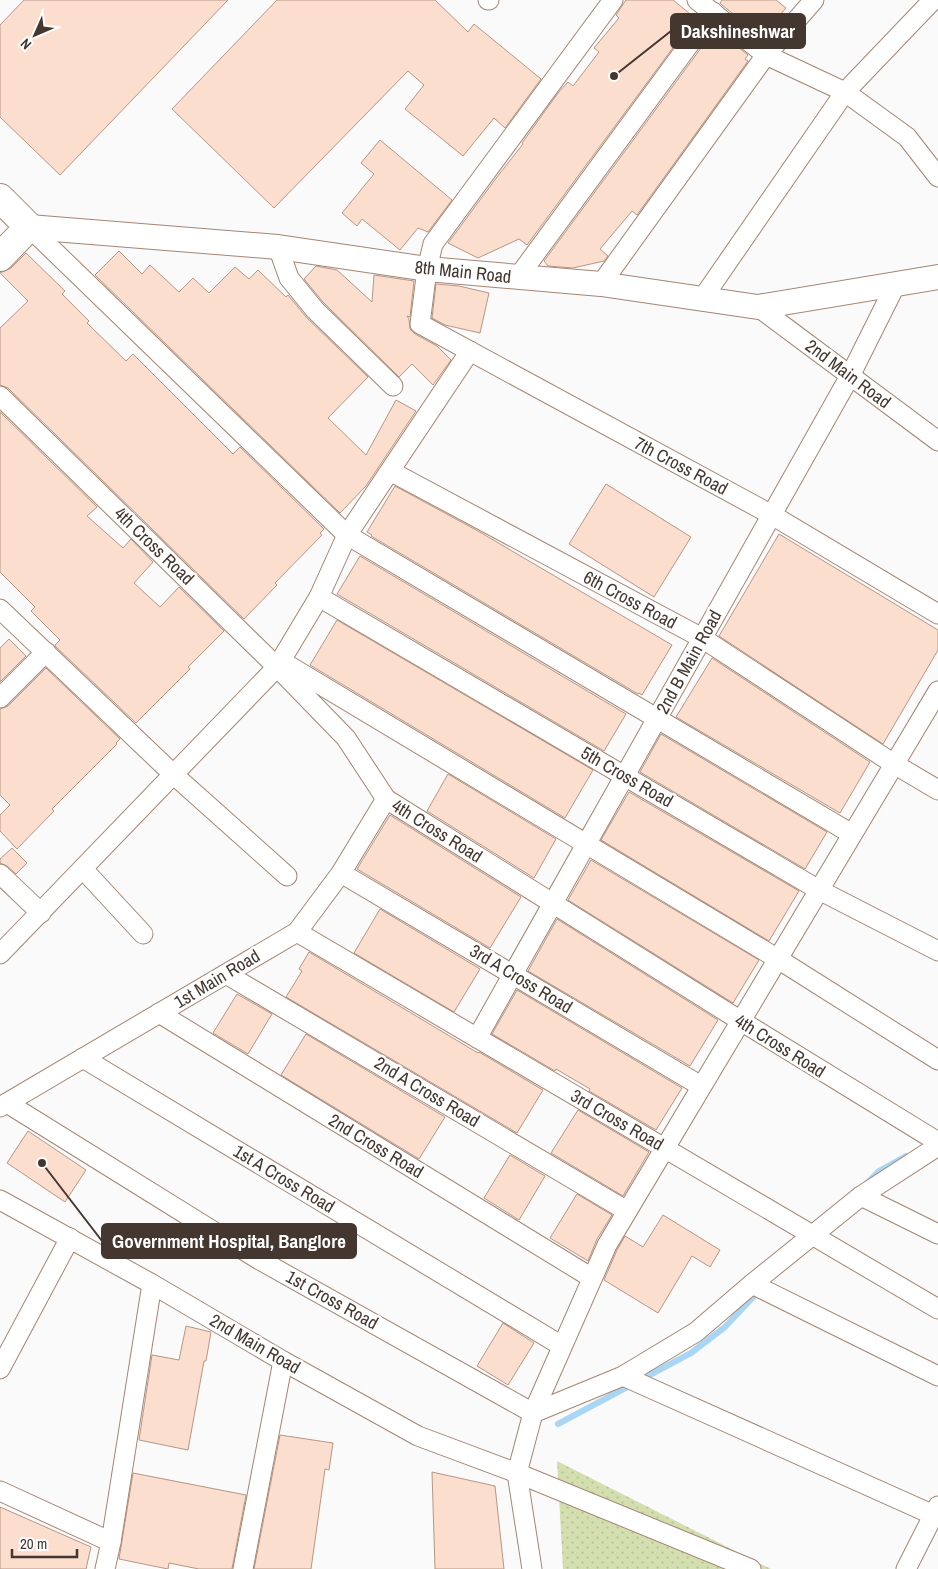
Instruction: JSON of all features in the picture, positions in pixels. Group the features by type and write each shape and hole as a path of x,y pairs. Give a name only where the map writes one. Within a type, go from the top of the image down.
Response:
{"main road":[{"path":"0,198 29,227 0,257"}],"street":[{"path":"427,269 433,244 613,0"},
{"path":"697,0 766,55 845,92 907,137 938,177"},
{"path":"602,284 766,55 814,0"},
{"path":"702,299 845,92 933,0"},
{"path":"518,277 713,12"},
{"path":"29,227 347,535 852,834"},
{"name":"8th Main Road","path":"29,227 278,247 427,269 602,284 758,307 938,277"},
{"path":"278,247 289,278 315,310 393,386"},
{"name":"7th Cross Road","path":"427,269 420,324 772,515 938,614"},
{"name":"2nd B Main Road","path":"477,1038 850,376 896,284"},
{"name":"2nd Main Road","path":"758,307 938,441"},
{"path":"0,954 279,664 320,597 347,535 470,351"},
{"name":"4th Cross Road","path":"0,396 279,664 346,738 386,799 938,1144"},
{"name":"6th Cross Road","path":"390,471 702,638 894,764 938,790"},
{"name":"5th Cross Road","path":"320,597 819,890 938,950"},
{"path":"0,608 174,775 287,876"},
{"path":"0,698 46,652"},
{"path":"279,664 778,959 938,1060"},
{"path":"532,1569 517,1473 533,1413 607,1244 938,691"},
{"name":"1st Main Road","path":"4,1105 297,932 341,873 386,799"},
{"path":"83,869 143,934"},
{"name":"3rd A Cross Road","path":"341,873 702,1086"},
{"path":"3,881 41,913"},
{"name":"3rd Cross Road","path":"297,932 938,1309"},
{"name":"2nd A Cross Road","path":"226,974 627,1211"},
{"name":"2nd Cross Road","path":"159,1013 592,1278"},
{"name":"1st A Cross Road","path":"83,1058 562,1346"},
{"name":"1st Cross Road","path":"4,1105 258,1259 533,1413"},
{"path":"533,1413 623,1376 696,1332 757,1287 812,1235 861,1196 938,1144"},
{"path":"861,1196 938,1234"},
{"name":"2nd Main Road","path":"0,1200 152,1284 283,1361 418,1436 517,1473 751,1569"},
{"path":"0,1370 70,1238"},
{"path":"105,1569 111,1542 152,1284"},
{"path":"757,1287 938,1376"},
{"path":"243,1569 283,1361"},
{"path":"623,1376 937,1513 906,1569"},
{"path":"0,1491 111,1542"}],"green space":[{"path":"557,1461 771,1569 563,1569"}],"building":[{"path":"24,0 228,0 60,175 0,117 0,25"},
{"path":"277,0 435,0 468,32 474,24 541,79 505,128 494,118 463,156 405,109 424,85 408,71 274,208 172,109"},
{"path":"626,0 673,0 695,18 527,245 519,239 478,258 448,243 523,144 558,93 568,82 573,86 599,52 594,48 619,18 616,15"},
{"path":"722,0 776,0 786,8 762,37 722,5 720,3"},
{"path":"715,29 748,55 745,59 748,61 637,215 632,211 600,249 608,256 604,261 573,268 548,266 544,261"},
{"path":"380,140 452,200 428,232 418,228 400,250 362,219 357,226 342,213 374,174 361,163"},
{"path":"119,251 142,274 150,265 179,292 193,278 209,293 235,267 249,279 258,270 286,297 288,295 307,318 368,377 328,418 366,455 396,400 416,411 366,486 340,513 95,275"},
{"path":"26,253 65,291 62,294 89,321 87,323 126,361 133,354 233,454 240,447 324,529 320,533 322,535 275,583 277,585 244,619 8,388 0,385 0,328 28,301 0,273 11,268"},
{"path":"316,266 337,270 372,302 374,275 414,281 410,317 407,316 410,329 415,334 437,346 451,360 433,385 412,364 399,377 323,302 304,279"},
{"path":"436,284 459,286 489,293 480,333 445,325 432,318"},
{"path":"0,412 97,507 87,516 123,548 131,539 153,562 134,583 160,607 179,587 224,631 188,667 190,669 136,723 55,646 60,640 31,611 35,607 0,572"},
{"path":"606,484 691,537 654,597 569,544"},
{"path":"395,486 478,531 672,645 642,695 371,536 367,532"},
{"path":"779,534 938,630 938,650 883,744 719,636"},
{"path":"360,556 626,714 604,751 337,594"},
{"path":"337,620 593,770 565,818 310,665"},
{"path":"9,639 26,656 0,682 0,648"},
{"path":"712,658 870,762 840,813 676,717"},
{"path":"46,668 120,739 52,809 54,811 17,849 0,831 0,815 10,805 0,795 0,709 8,706"},
{"path":"661,734 827,832 805,869 640,772"},
{"path":"448,774 556,839 534,878 427,811"},
{"path":"629,792 799,891 769,941 601,840"},
{"path":"390,815 521,897 490,948 357,869"},
{"path":"12,848 27,863 16,874 0,863 0,859"},
{"path":"591,860 759,960 733,1003 568,900"},
{"path":"380,909 480,969 454,1012 354,953"},
{"path":"557,919 718,1020 690,1066 528,971"},
{"path":"309,952 543,1090 517,1133 286,997 302,971 299,969"},
{"path":"517,990 682,1088 656,1130 589,1091 590,1089 556,1069 555,1071 492,1034"},
{"path":"237,994 272,1014 248,1054 213,1033"},
{"path":"306,1034 445,1117 419,1159 281,1075"},
{"path":"578,1110 649,1152 623,1196 551,1153"},
{"path":"28,1131 86,1170 65,1202 7,1163"},
{"path":"510,1155 545,1176 519,1220 484,1198"},
{"path":"577,1194 612,1215 597,1239 588,1261 550,1238"},
{"path":"663,1215 720,1250 710,1267 692,1256 658,1313 604,1280 625,1236 643,1247"},
{"path":"503,1323 534,1343 508,1385 477,1366"},
{"path":"186,1326 211,1332 188,1450 139,1440 152,1355 179,1360"},
{"path":"280,1435 333,1443 329,1470 325,1469 311,1569 254,1569"},
{"path":"432,1472 495,1486 504,1569 435,1569"},
{"path":"133,1473 246,1495 232,1569 199,1569 169,1563 168,1569 119,1559"},
{"path":"0,1507 91,1547 86,1569 0,1569"}],"waterway":[{"path":"867,1183 879,1171 906,1156"},
{"path":"558,1424 691,1353 725,1327 759,1291"}],"place":[{"name":"Dakshineshwar","path":"614,76"},
{"name":"Government Hospital, Banglore","path":"42,1163"}]}
